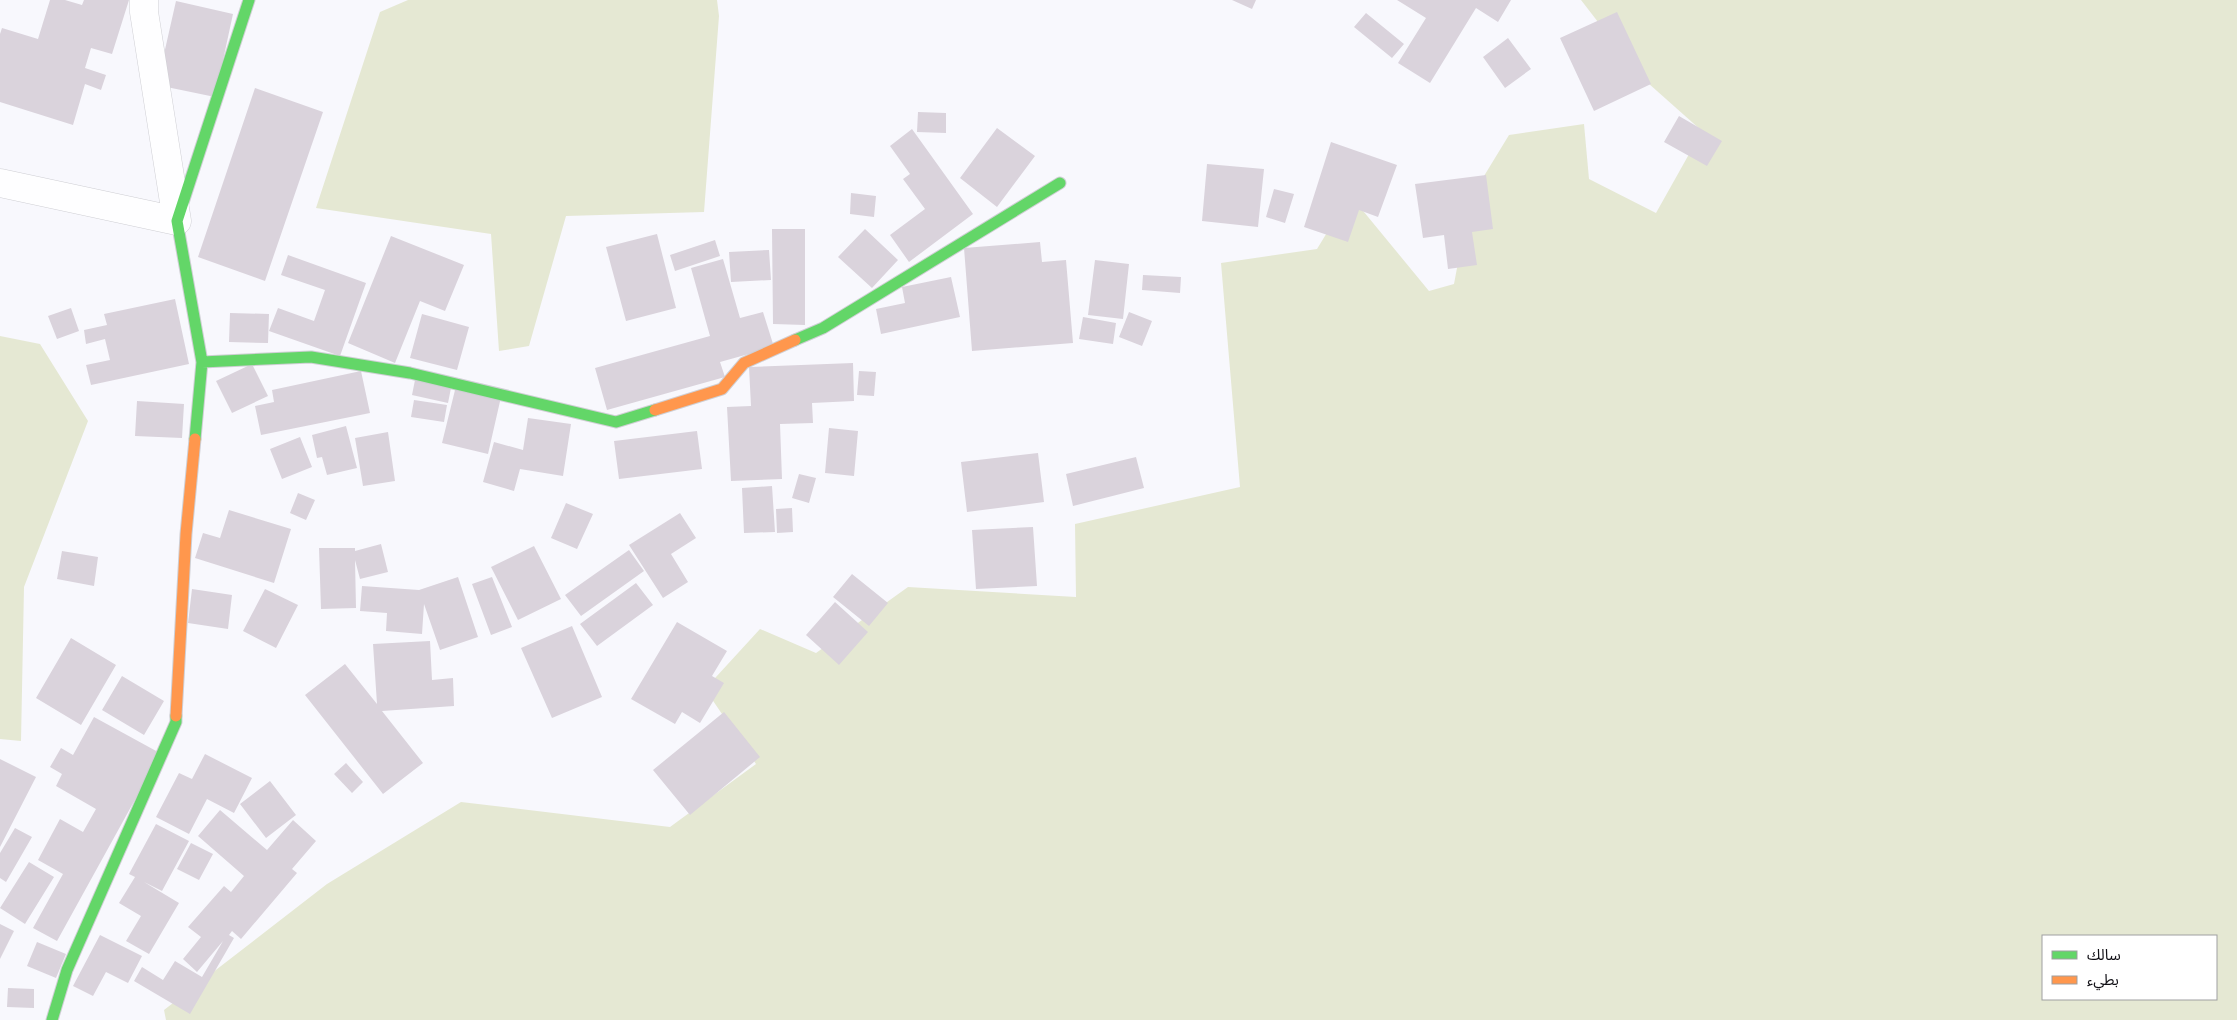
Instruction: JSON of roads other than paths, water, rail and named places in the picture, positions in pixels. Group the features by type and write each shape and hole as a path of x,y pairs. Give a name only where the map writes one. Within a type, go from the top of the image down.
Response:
{"street":[{"path":"52,1020 67,970 176,722 186,534 202,362 177,221 144,12 144,0"},
{"path":"177,221 249,0"},
{"path":"0,183 177,221"},
{"path":"202,362 312,357 410,373 616,422 722,389 744,364 823,328 1060,183"}]}
